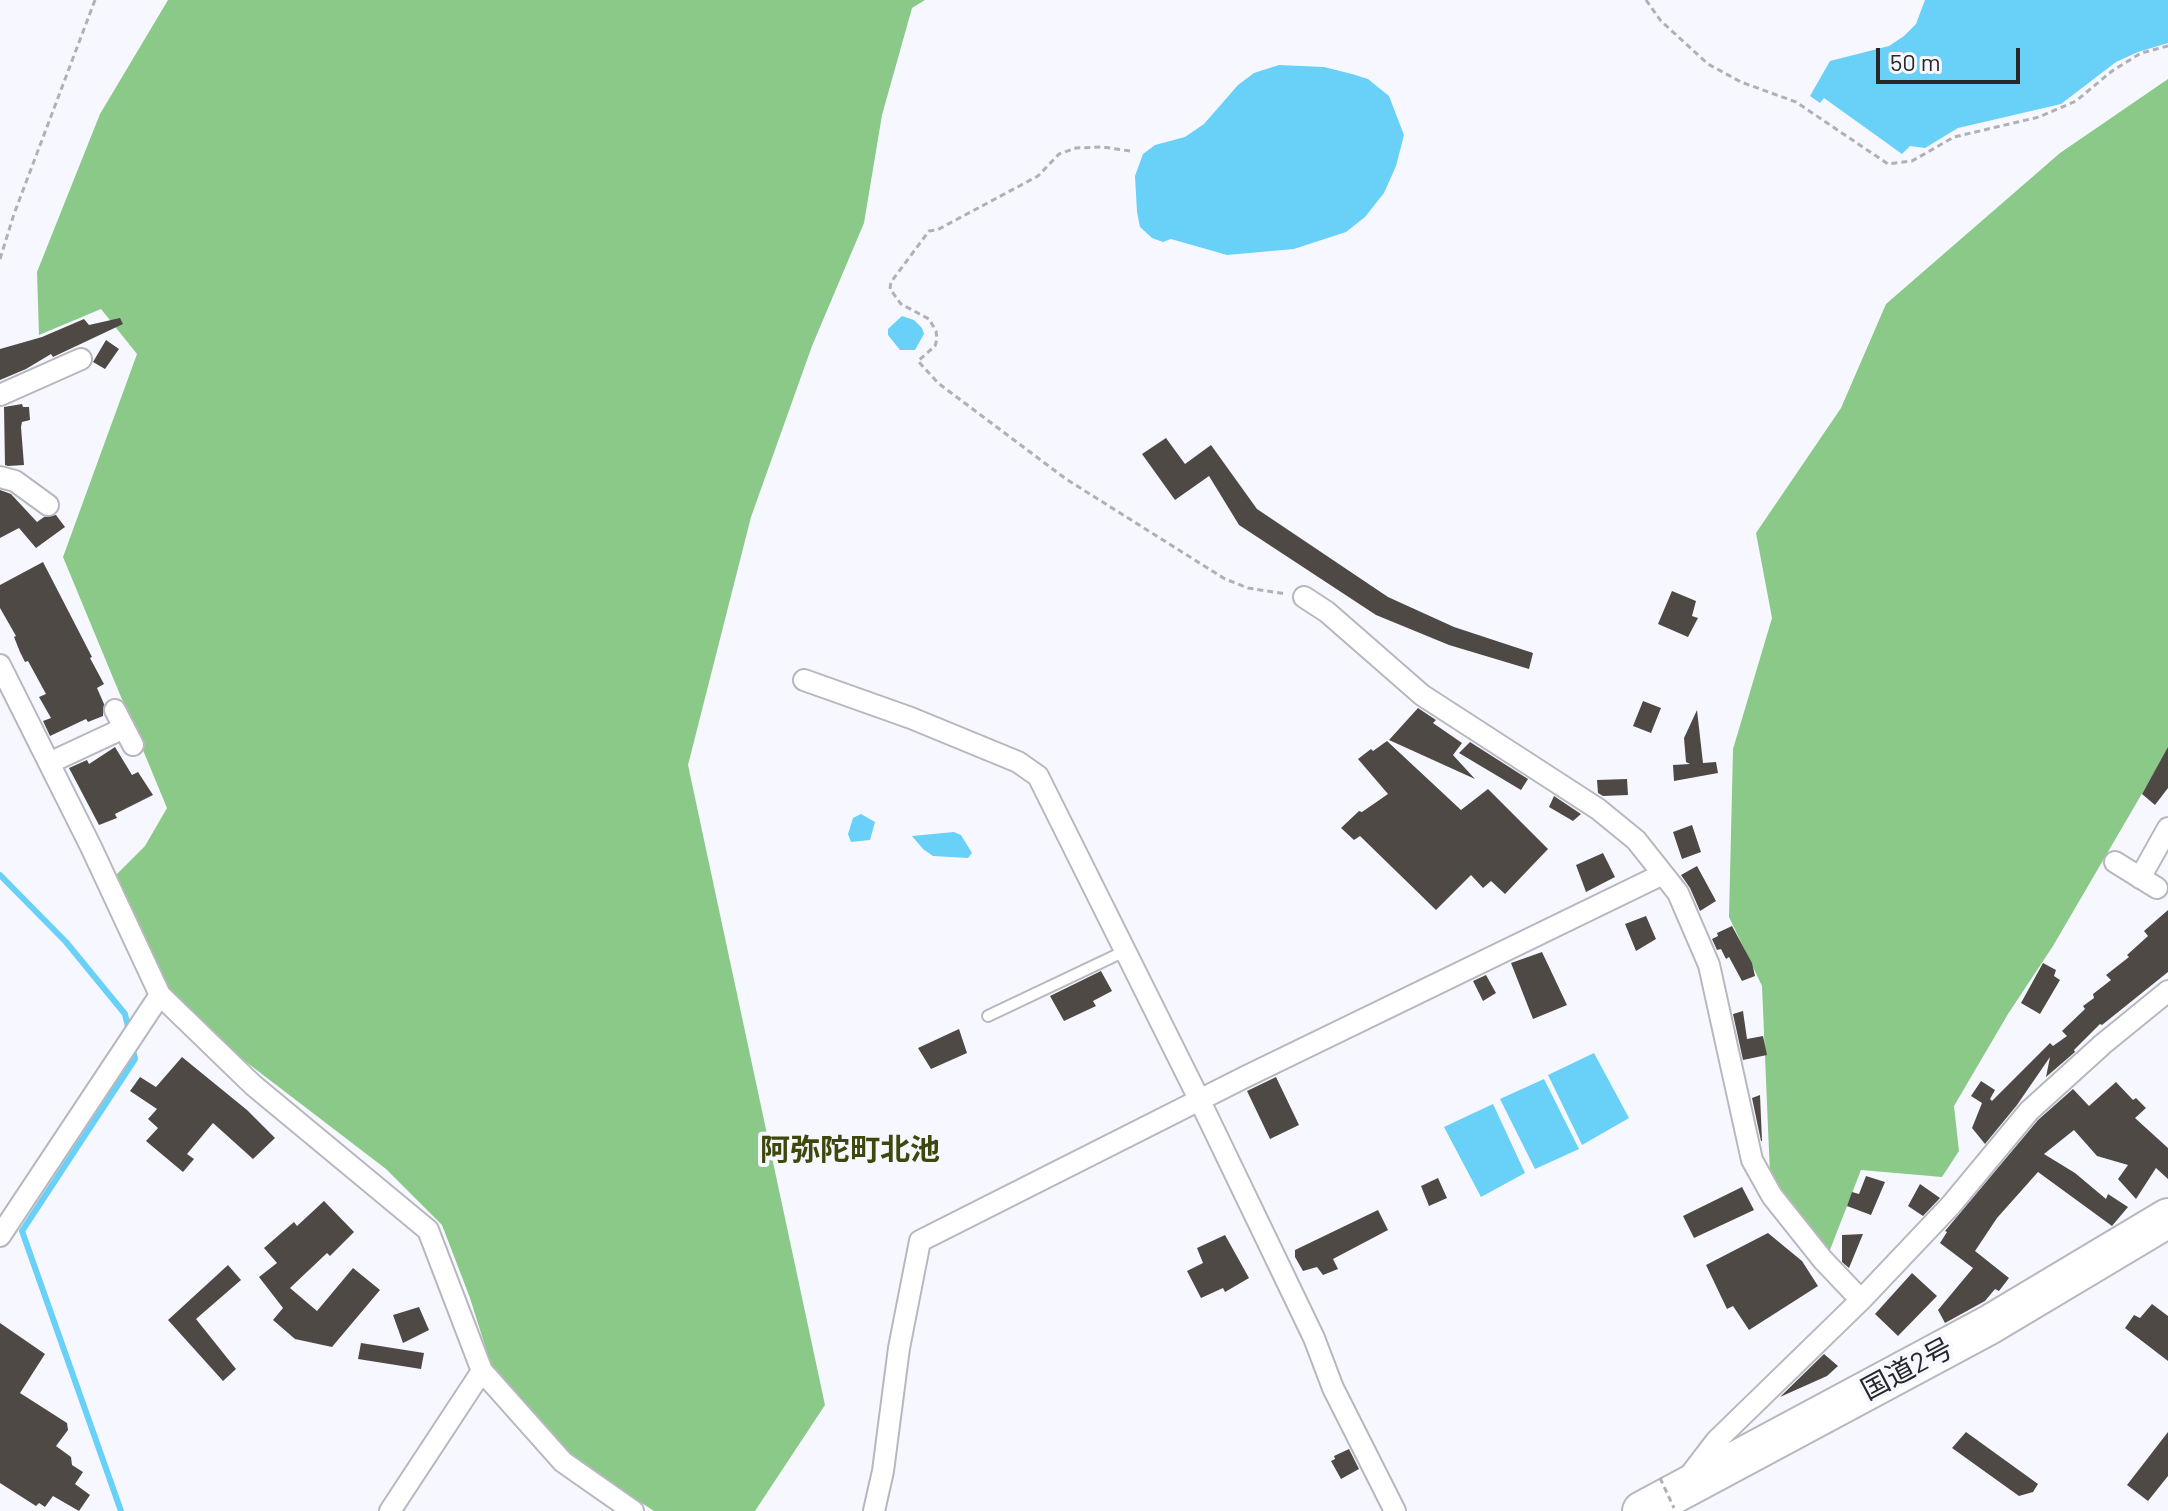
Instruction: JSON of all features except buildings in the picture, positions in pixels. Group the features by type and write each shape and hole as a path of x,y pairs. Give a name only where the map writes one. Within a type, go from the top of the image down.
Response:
{"highway":[{"name":"国道2号","path":"1663,1498 1989,1325 2168,1218"}],"street":[{"path":"0,395 81,359"},
{"path":"0,477 15,481 48,505"},
{"path":"1304,597 1327,612 1422,695 1598,809 1636,840 1663,874 1678,893 1709,965 1752,1160 1772,1196 1823,1260 1861,1300"},
{"path":"0,665 160,995 253,1085 428,1230 482,1371 563,1462 633,1511"},
{"path":"804,680 1018,762 1038,776 1200,1101 1314,1338 1333,1388 1395,1511"},
{"path":"49,763 124,728"},
{"path":"2115,862 2148,883 2168,828"},
{"path":"874,1511 883,1471 899,1348 920,1241 1245,1077 1663,874"},
{"path":"1663,1498 1716,1441 1861,1300 1951,1205 2029,1111 2168,991"},
{"path":"0,1236 160,995"},
{"path":"390,1511 482,1371"}],"lane":[{"path":"988,1016 1125,951"}],"path":[{"path":"0,259 95,0"},
{"path":"1646,0 1661,21 1708,64 1741,82 1796,102 1888,164 1912,161 1954,137 2039,117 2076,101 2112,71 2141,53 2168,46"},
{"path":"1130,151 1103,147 1076,148 1059,154 1038,176 937,230 929,231 891,282 892,296 901,304 922,313 936,331 935,346 918,361 924,369 938,383 1055,471 1225,579 1248,588 1304,597"}],"green space":[{"path":"168,0 925,0 912,8 882,115 864,223 812,346 751,517 688,765 825,1405 755,1511 654,1511 574,1459 492,1368 442,1225 386,1169 220,1042 164,983 114,877 145,846 167,808 63,557 137,354 101,309 39,335 37,272 100,114"},
{"path":"2168,79 2168,749 2053,946 2008,1014 1954,1106 1959,1151 1942,1177 1861,1170 1828,1255 1770,1175 1762,986 1729,917 1733,749 1772,618 1756,533 1841,408 1886,304 2060,153"}],"water":[{"path":"1925,0 2168,0 2168,43 2116,62 2061,104 1958,128 1925,148 1910,146 1902,154 1824,98 1820,103 1810,96 1830,61 1889,46 1904,36 1916,24"},
{"path":"1279,65 1324,67 1352,74 1368,79 1389,96 1404,135 1396,166 1384,193 1365,217 1346,232 1294,249 1227,255 1171,239 1163,242 1152,238 1140,227 1137,212 1135,176 1143,154 1155,145 1185,137 1204,124 1238,85 1254,73"},
{"path":"902,316 914,320 922,328 924,334 915,350 900,350 888,335 888,329"},
{"path":"861,814 875,822 870,840 851,842 848,834 853,818"},
{"path":"954,832 961,835 972,853 968,858 933,856 912,836"},
{"path":"1594,1053 1629,1118 1582,1145 1548,1075"},
{"path":"1544,1079 1579,1149 1535,1169 1500,1099"},
{"path":"1493,1104 1525,1173 1481,1197 1444,1127"}],"waterway":[{"path":"0,875 66,942 125,1014 129,1031"},
{"path":"121,1511 22,1231 135,1059 132,1046"}],"district":[{"name":"阿弥陀町北池","path":"850,1150"}]}
